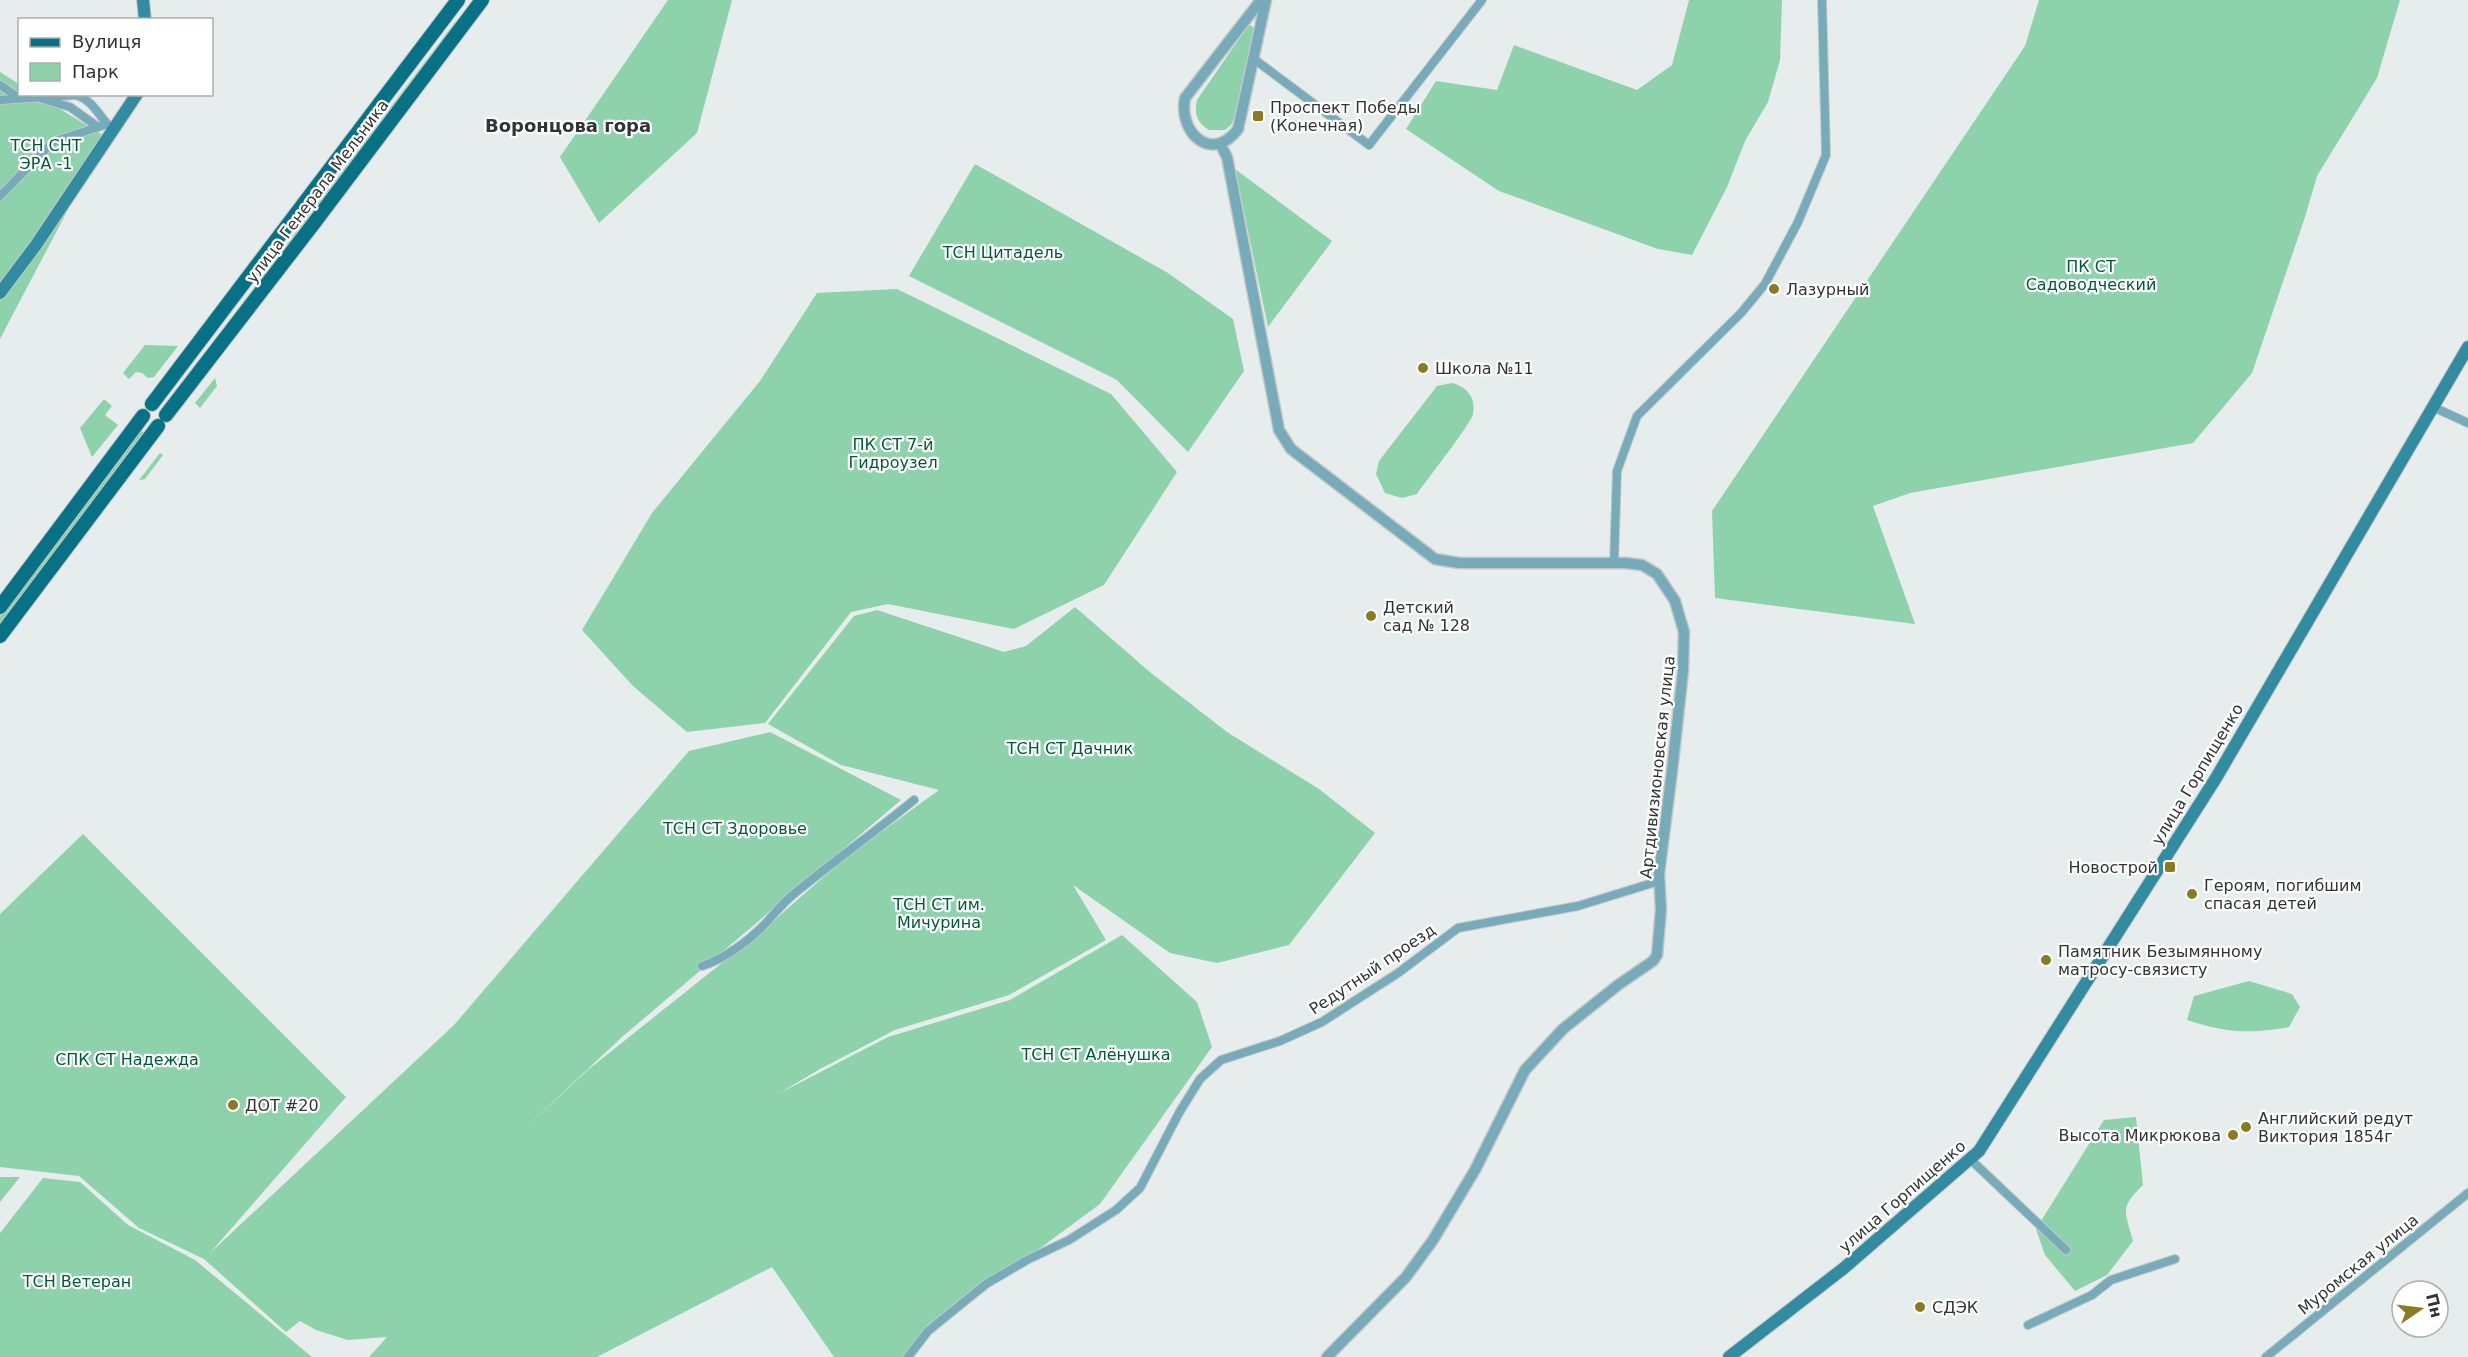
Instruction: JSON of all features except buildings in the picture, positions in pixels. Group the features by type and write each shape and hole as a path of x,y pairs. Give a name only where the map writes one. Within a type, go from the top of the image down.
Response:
{"main road":[{"path":"143,0 145,18"},
{"name":"улица Генерала Мельника","path":"0,636 482,0"},
{"path":"455,4 467,20"},
{"name":"улица Генерала Мельника","path":"152,404 455,4"},
{"path":"0,294 36,245 106,127 135,96"},
{"name":"улица Горпищенко","path":"1729,1357 1844,1268 1979,1151 2216,778 2468,347"},
{"path":"163,389 165,401 170,403 177,401"},
{"path":"0,607 143,416"},
{"path":"134,429 144,429 148,439"}],"street":[{"path":"1263,0 1254,59 1238,129 1230,139 1220,144 1206,143 1192,133 1185,121 1185,98 1263,0"},
{"path":"1254,59 1369,145 1482,0"},
{"path":"1614,563 1617,471 1637,416 1741,313 1765,284 1798,222 1826,155 1822,0"},
{"path":"0,85 19,98"},
{"path":"0,100 48,96"},
{"path":"80,96 106,127"},
{"path":"34,97 70,107 106,127"},
{"path":"0,196 53,142 106,127"},
{"name":"Артдивизионовская улица","path":"1220,144 1227,157 1279,430 1290,449 1434,559 1471,564 1614,563 1642,565 1657,574 1675,600 1684,632 1683,671 1659,881 1661,910 1659,944 1653,961 1618,985 1563,1029 1525,1070 1475,1170 1433,1240 1406,1277 1327,1357"},
{"path":"2433,407 2468,423"},
{"path":"702,966 718,960 761,928 796,892 865,841 914,800"},
{"name":"Редутный проезд","path":"908,1357 928,1331 986,1284 1027,1260 1069,1240 1116,1210 1140,1188 1179,1113 1200,1079 1221,1060 1280,1041 1323,1022 1398,973 1458,928 1578,906 1659,881"},
{"path":"1970,1159 2066,1250"},
{"name":"Муромская улица","path":"2266,1357 2468,1193"},
{"path":"2028,1325 2092,1295 2111,1280 2175,1259"}],"green space":[{"path":"668,0 732,0 697,133 599,223 560,157"},
{"path":"1689,0 1782,0 1780,60 1768,102 1745,141 1727,187 1692,255 1658,249 1499,191 1406,129 1436,81 1497,90 1514,45 1637,90 1672,65"},
{"name":"ПК СТ Садоводческий","path":"2039,0 2400,0 2377,78 2317,176 2252,373 2193,443 1910,493 1873,506 1915,624 1715,598 1712,511 2025,46"},
{"path":"455,22 459,25 179,395 175,392"},
{"path":"1251,25 1254,29 1237,111 1231,125 1225,130 1209,130 1197,118 1197,100 1248,26"},
{"name":"ТСН СНТ ЭРА -1","path":"0,72 18,83 18,96 39,96 106,137 0,339"},
{"name":"ТСН Цитадель","path":"975,164 1168,273 1233,319 1244,371 1188,452 1117,380 909,276"},
{"path":"1235,169 1332,241 1268,327"},
{"name":"ПК СТ 7-й Гидроузел","path":"897,289 1111,394 1177,472 1104,585 1014,629 888,604 851,612 765,723 687,732 633,686 582,630 652,513 760,381 817,293"},
{"path":"145,345 178,346 154,377 148,378 136,372 129,379 123,373"},
{"path":"215,378 217,386 200,408 195,403"},
{"path":"1452,383 1466,390 1472,398 1474,408 1470,420 1417,494 1402,498 1385,493 1376,474 1379,461 1437,386"},
{"path":"104,399 112,406 105,415 118,425 92,457 80,428"},
{"path":"140,430 145,433 0,625 0,616"},
{"path":"160,453 163,455 145,479 139,480"},
{"path":"1075,607 1151,673 1227,732 1319,789 1375,833 1289,945 1217,963 1170,953 1073,885 1106,940 1009,995 895,1030 778,1094 888,1037 1010,1000 1122,935 1197,1002 1212,1047 1100,1204 928,1331 905,1357 834,1357 772,1267 597,1357 369,1357 387,1337 348,1340 316,1330 300,1321 286,1332 204,1259 139,1228 79,1176 0,1167 0,914 83,834 346,1097 210,1253 454,1025 689,751 770,732 901,800 622,1037 522,1131 589,1069 762,931 844,859 939,790 841,765 768,724 854,616 877,610 1004,652 1026,646"},
{"path":"2249,981 2292,994 2300,1007 2289,1027 2262,1031 2238,1031 2214,1028 2187,1020 2194,996"},
{"path":"2136,1117 2143,1185 2130,1199 2126,1210 2133,1241 2107,1275 2075,1291 2045,1255 2036,1229 2104,1120"},
{"path":"0,1177 20,1177 0,1202"},
{"name":"ТСН Ветеран","path":"43,1178 80,1182 128,1225 195,1260 312,1357 0,1357 0,1233"}],"place":[{"name":"Проспект Победы (Конечная)","path":"1258,116"},
{"name":"Лазурный","path":"1774,289"},
{"name":"Школа №11","path":"1423,368"},
{"name":"Детский сад № 128","path":"1371,616"},
{"name":"Новострой","path":"2170,867"},
{"name":"Героям, погибшим спасая детей","path":"2192,894"},
{"name":"Памятник Безымянному матросу-связисту","path":"2046,960"},
{"name":"ДОТ #20","path":"233,1105"},
{"name":"Английский редут Виктория 1854г","path":"2246,1127"},
{"name":"Высота Микрюкова","path":"2233,1135"},
{"name":"СДЭК","path":"1920,1307"}],"district":[{"name":"Воронцова гора","path":"568,126"}],"park label":[{"name":"ТСН СТ Дачник","path":"1070,748"},
{"name":"ТСН СТ Здоровье","path":"735,828"},
{"name":"ТСН СТ им. Мичурина","path":"939,913"},
{"name":"ТСН СТ Алёнушка","path":"1096,1054"},
{"name":"СПК СТ Надежда","path":"127,1059"}]}
